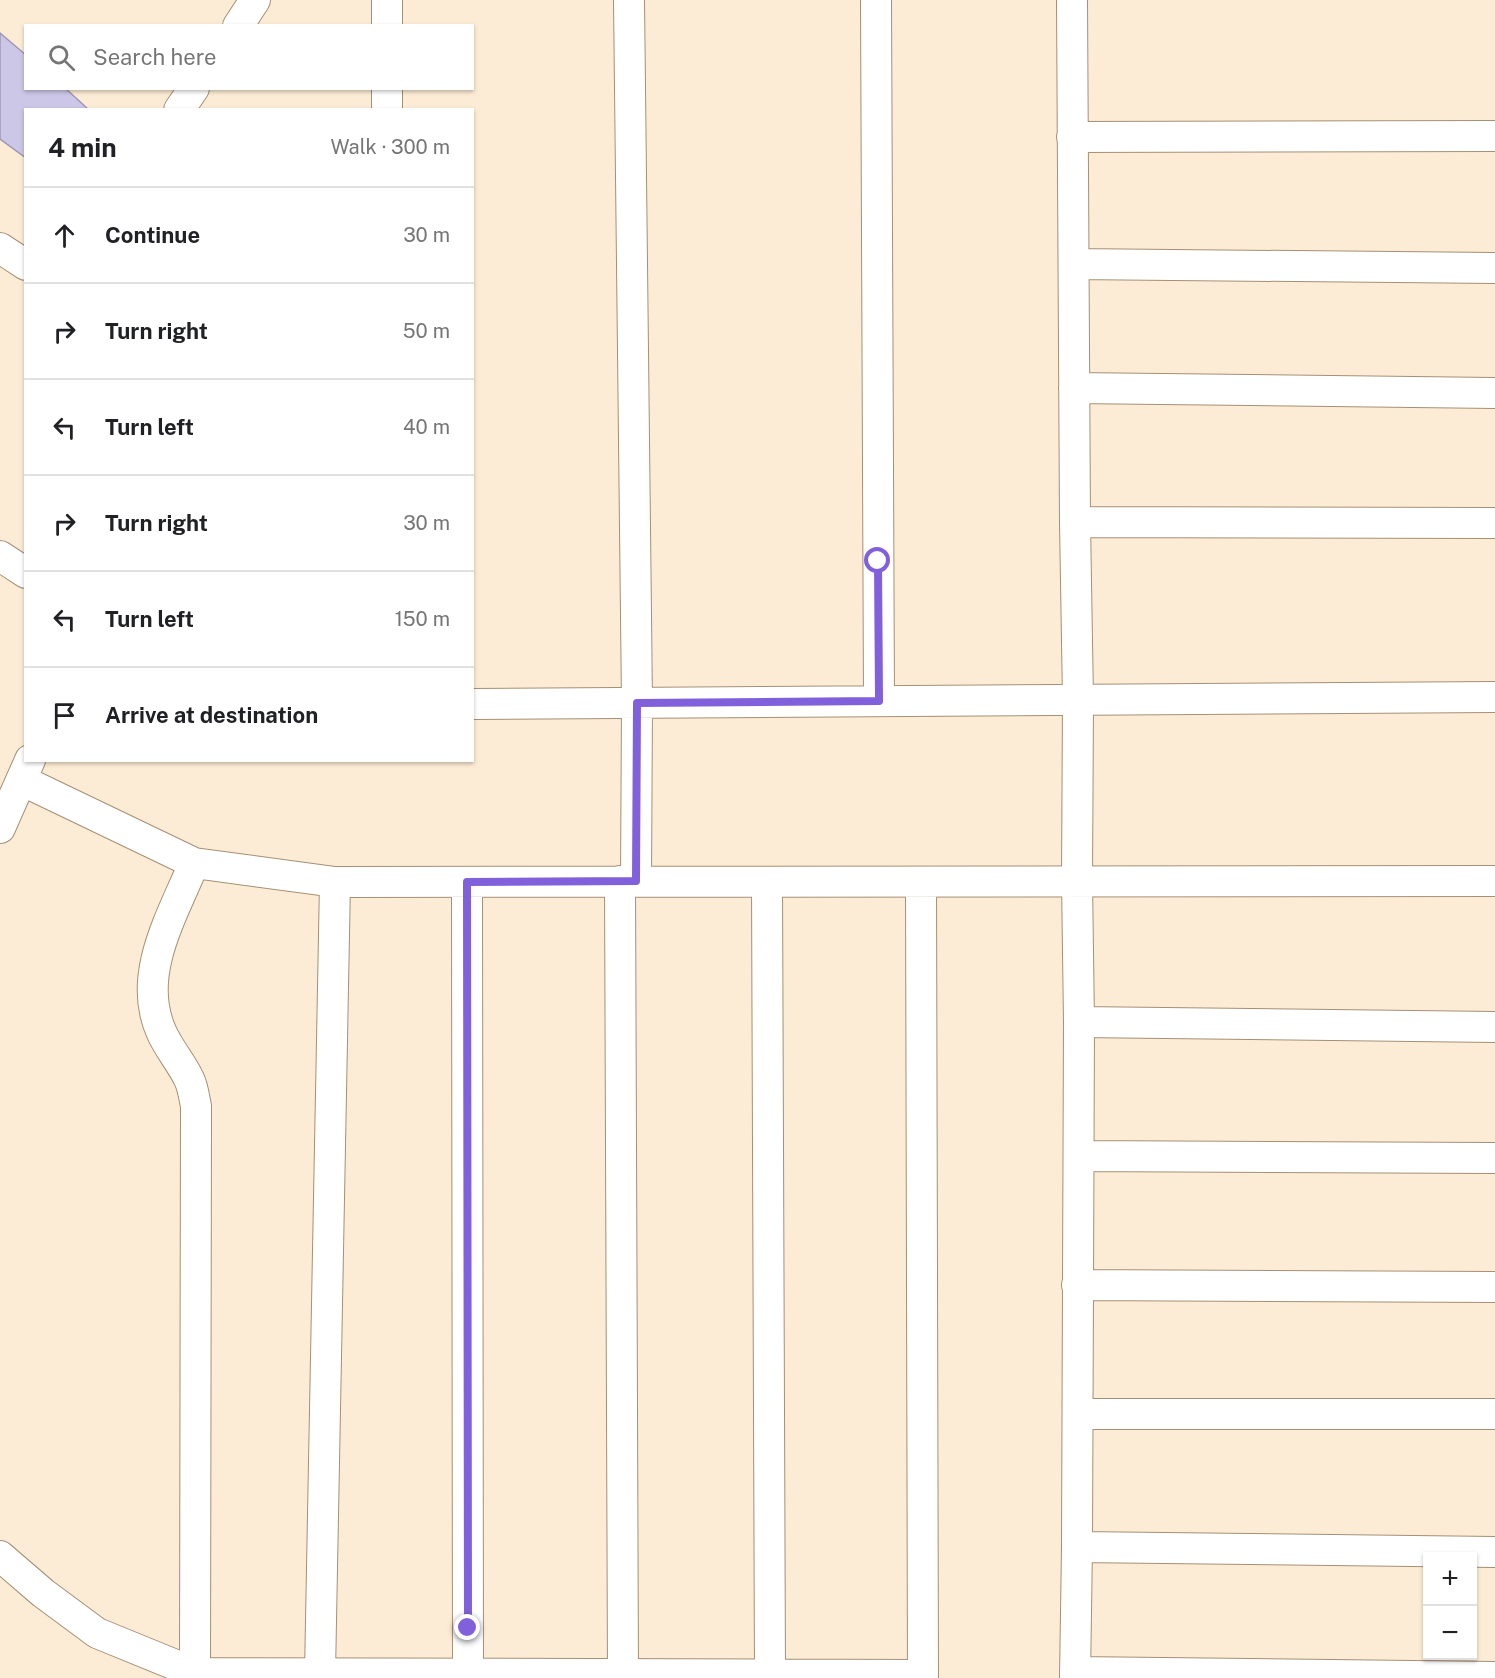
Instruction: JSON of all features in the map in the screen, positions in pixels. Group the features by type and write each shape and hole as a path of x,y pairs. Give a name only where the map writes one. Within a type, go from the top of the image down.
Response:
{"street":[{"path":"239,24 255,0"},
{"path":"387,0 387,24"},
{"path":"623,1675 628,881 637,703 629,0"},
{"path":"876,0 879,701"},
{"path":"1072,0 1079,1022 1075,1675 1495,1677"},
{"path":"180,108 193,90"},
{"path":"387,90 387,108"},
{"path":"1072,137 1495,136"},
{"path":"0,248 24,264"},
{"path":"1074,264 1495,268"},
{"path":"1074,388 1495,393"},
{"path":"1075,522 1495,523"},
{"path":"0,556 24,572"},
{"path":"474,704 1495,697"},
{"path":"0,828 25,770 194,863 335,882 1495,881"},
{"path":"194,863 158,953 152,980 152,1005 160,1030 190,1080 196,1106 195,1673"},
{"path":"320,1674 335,882"},
{"path":"467,882 468,1674"},
{"path":"767,882 771,1675"},
{"path":"0,1556 43,1593 97,1633 195,1673 923,1677 921,882"},
{"path":"1079,1022 1495,1027"},
{"path":"1079,1156 1495,1158"},
{"path":"1077,1285 1495,1287"},
{"path":"1078,1414 1495,1414"},
{"path":"1077,1547 1495,1552"}],"building":[{"path":"0,33 24,53 24,90 67,90 87,108 24,108 24,157 0,139"}],"route":[{"path":"468,1628 467,882 636,881 637,703 879,701 878,561"}]}
